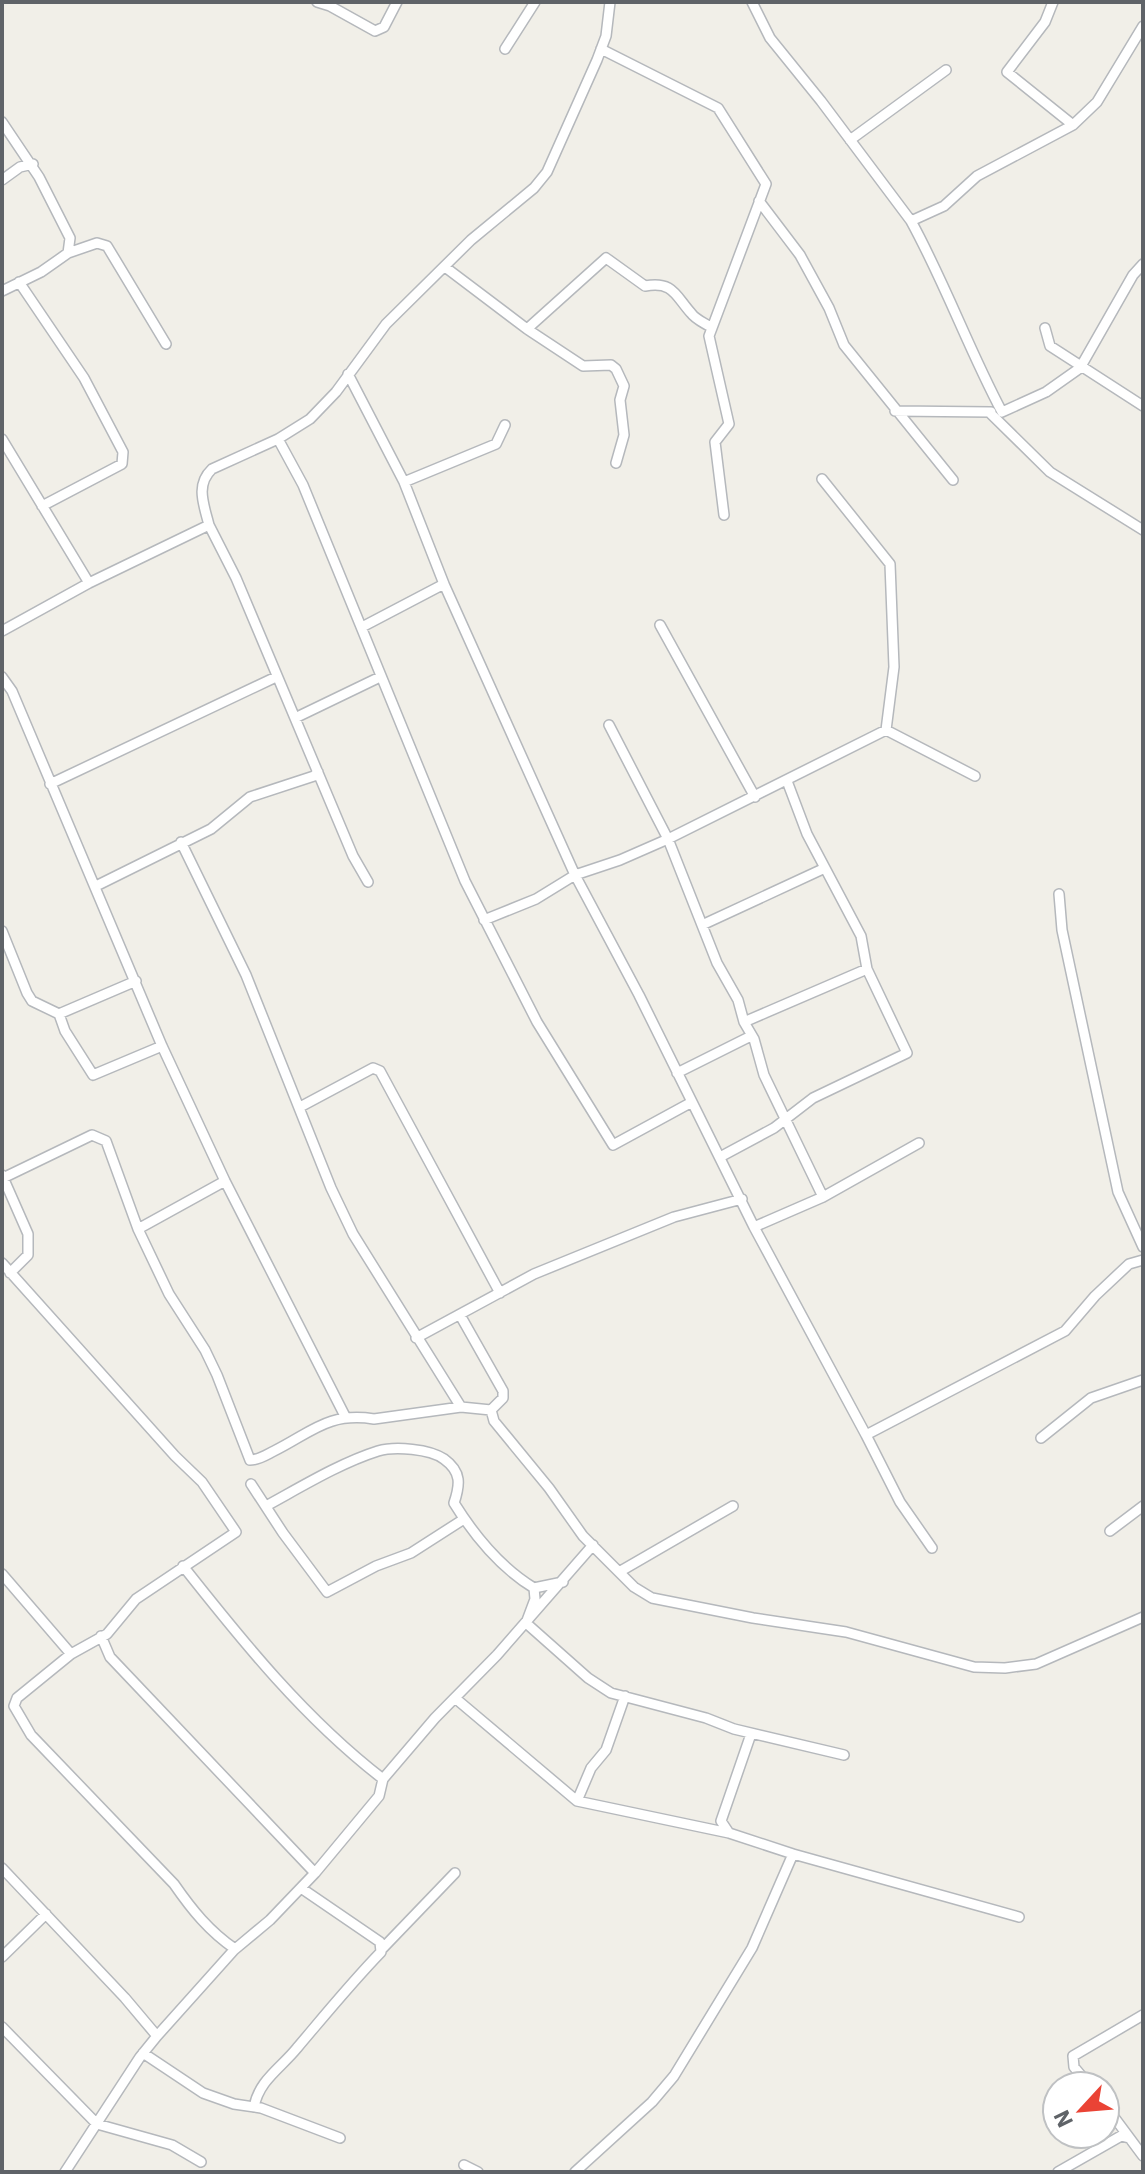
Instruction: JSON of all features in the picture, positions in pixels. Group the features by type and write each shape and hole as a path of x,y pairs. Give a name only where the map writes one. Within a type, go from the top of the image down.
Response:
{"street":[{"path":"317,2 375,31 384,27 397,2"},
{"path":"505,49 535,2"},
{"path":"368,882 353,856 236,578 209,525 201,491 212,469 278,439 310,419 323,407 386,324 471,240 534,188 547,172 601,49 610,2"},
{"path":"752,2 770,38 911,221 1002,412"},
{"path":"1053,2 1045,22 1007,72 1073,125"},
{"path":"911,221 944,206 977,176 1073,125 1097,102 1143,26"},
{"path":"601,49 718,108 766,184 709,336 729,424 715,442 724,515"},
{"path":"850,140 946,70"},
{"path":"2,122 33,164 70,238 68,253"},
{"path":"2,180 20,167 33,164"},
{"path":"759,201 800,255 829,308 844,345 953,480"},
{"path":"2,291 41,272 68,253 97,243 107,246 166,344"},
{"path":"527,329 606,258 645,286 657,284 675,290 693,316 712,328"},
{"path":"895,411 1002,412 1046,392 1080,368 1133,275 1143,264"},
{"path":"445,267 527,329 583,366 611,365 621,374 624,386 620,400 624,435 616,463"},
{"path":"19,282 84,378 124,459 122,464 42,506"},
{"path":"1045,328 1050,346 1143,406"},
{"path":"348,374 404,482 444,584 575,875 639,995 754,1227 900,1502 932,1548"},
{"path":"989,412 1050,472 1143,530"},
{"path":"404,482 496,444 505,425"},
{"path":"2,439 89,583"},
{"path":"278,439 303,485 465,881 537,1022 613,1145 692,1102"},
{"path":"822,479 890,564 894,667 886,730"},
{"path":"2,631 89,583 209,525"},
{"path":"362,627 444,584"},
{"path":"660,625 755,797"},
{"path":"2,677 12,691 162,1046 225,1181 346,1418"},
{"path":"50,784 276,677"},
{"path":"295,718 380,677"},
{"path":"609,725 668,839 717,963 738,1000 744,1022 754,1039 764,1075 823,1197"},
{"path":"886,730 975,776"},
{"path":"484,920 536,899 575,875 668,839 886,730"},
{"path":"96,886 211,829 250,797 318,772"},
{"path":"720,1157 774,1128 813,1098 907,1053 867,969 861,936 807,834 787,781"},
{"path":"181,842 226,928 331,1188 353,1234 461,1407"},
{"path":"702,925 825,868"},
{"path":"1059,894 1062,930 1118,1192 1143,1247"},
{"path":"2,931 32,1001 59,1014 65,1031 93,1075 162,1046"},
{"path":"744,1022 867,969"},
{"path":"59,1014 136,981"},
{"path":"677,1073 751,1036"},
{"path":"300,1107 373,1068 380,1071 500,1293"},
{"path":"10,1273 28,1255 28,1234 3,1177 92,1135 108,1143 138,1229 169,1294 205,1350 250,1460 257,1460 290,1444 329,1420 374,1419 461,1407 491,1410"},
{"path":"754,1227 823,1197 919,1143"},
{"path":"138,1229 225,1181"},
{"path":"416,1338 534,1274 674,1217 742,1199"},
{"path":"866,1435 1065,1331 1095,1296 1129,1264 1143,1260"},
{"path":"2,1263 202,1482 236,1532 136,1599 107,1634 71,1654 2,1713"},
{"path":"460,1315 503,1391 503,1398 491,1410"},
{"path":"1041,1438 1091,1398 1143,1380"},
{"path":"491,1410 494,1421 593,1545 634,1587 652,1598 846,1632 974,1667 1005,1668 1036,1664 1143,1617"},
{"path":"266,1506 380,1451 416,1449 448,1461 460,1485 454,1503 491,1553 516,1577 534,1588 563,1582"},
{"path":"251,1484 327,1592 376,1566 411,1553 464,1519"},
{"path":"619,1572 733,1506"},
{"path":"1110,1531 1143,1506"},
{"path":"65,2172 157,2036 235,1949 270,1920 315,1873 379,1796 383,1779 593,1545"},
{"path":"183,1566 254,1655 352,1755 383,1779"},
{"path":"2,1574 71,1654"},
{"path":"526,1623 535,1599 534,1588"},
{"path":"526,1623 588,1678 611,1693 706,1718 751,1734 844,1755"},
{"path":"101,1636 110,1657 315,1873"},
{"path":"577,1801 591,1768 606,1750 625,1696"},
{"path":"17,1698 14,1706 16,1713 31,1735 174,1884 194,1913 235,1949"},
{"path":"455,1698 577,1801 729,1833 1019,1917"},
{"path":"729,1833 721,1821 751,1734"},
{"path":"575,2172 652,2102 674,2076 752,1948 793,1854"},
{"path":"2,1868 157,2036"},
{"path":"254,2107 257,2091 381,1950 455,1873"},
{"path":"301,1888 380,1942 381,1950"},
{"path":"2,1957 46,1914"},
{"path":"1077,2070 1073,2056 1143,2015"},
{"path":"2,2027 97,2124 172,2145 201,2162"},
{"path":"143,2053 203,2093 234,2104 254,2107 340,2138"},
{"path":"1121,2131 1141,2154"},
{"path":"1058,2172 1125,2137"},
{"path":"464,2165 478,2172"}]}
